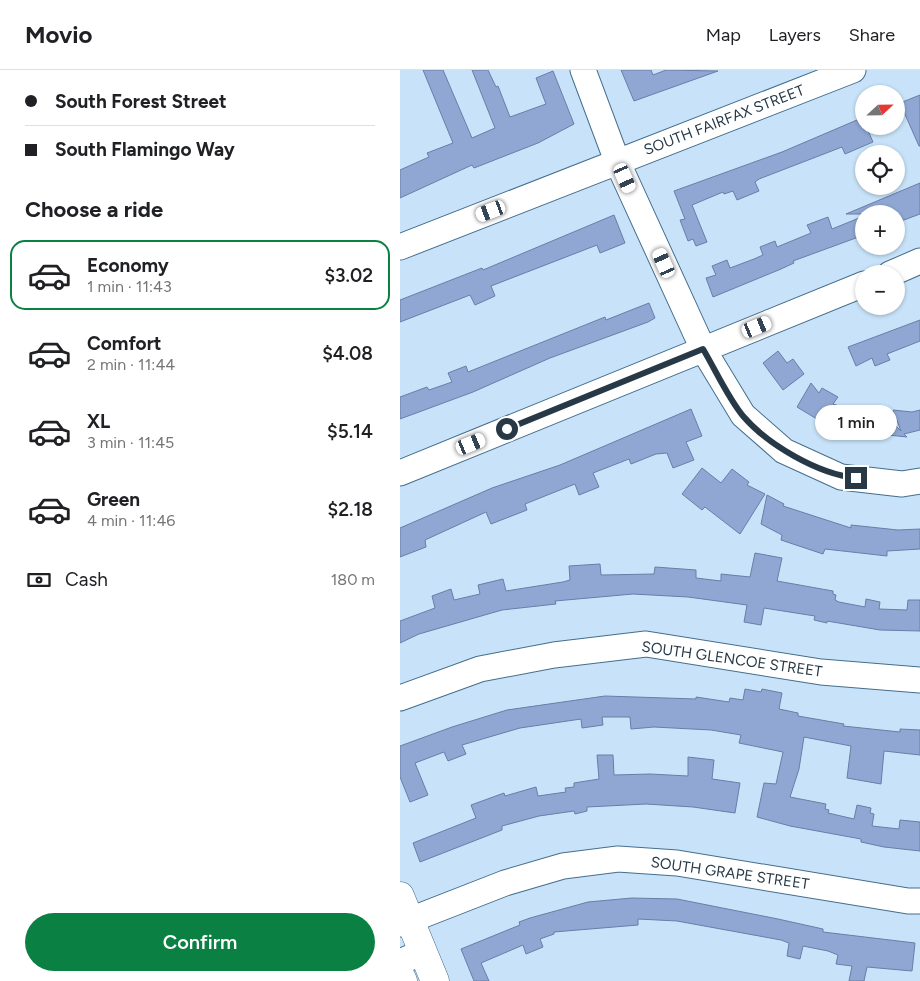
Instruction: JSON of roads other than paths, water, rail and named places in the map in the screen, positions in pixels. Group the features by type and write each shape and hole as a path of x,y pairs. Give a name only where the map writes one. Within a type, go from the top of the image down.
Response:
{"highway":[{"path":"403,914 412,957 435,981"},
{"path":"400,975 403,981"}],"street":[{"path":"583,70 617,161 703,349 743,415 784,451 841,477 902,484 920,481"},
{"name":"SOUTH FAIRFAX STREET","path":"400,247 853,70"},
{"path":"905,268 920,262"},
{"path":"400,473 855,288"},
{"name":"SOUTH GLENCOE STREET","path":"400,698 480,669 554,655 646,644 821,672 920,680"},
{"name":"SOUTH GRAPE STREET","path":"403,914 563,866 618,859 677,863 908,902 920,901"}]}
